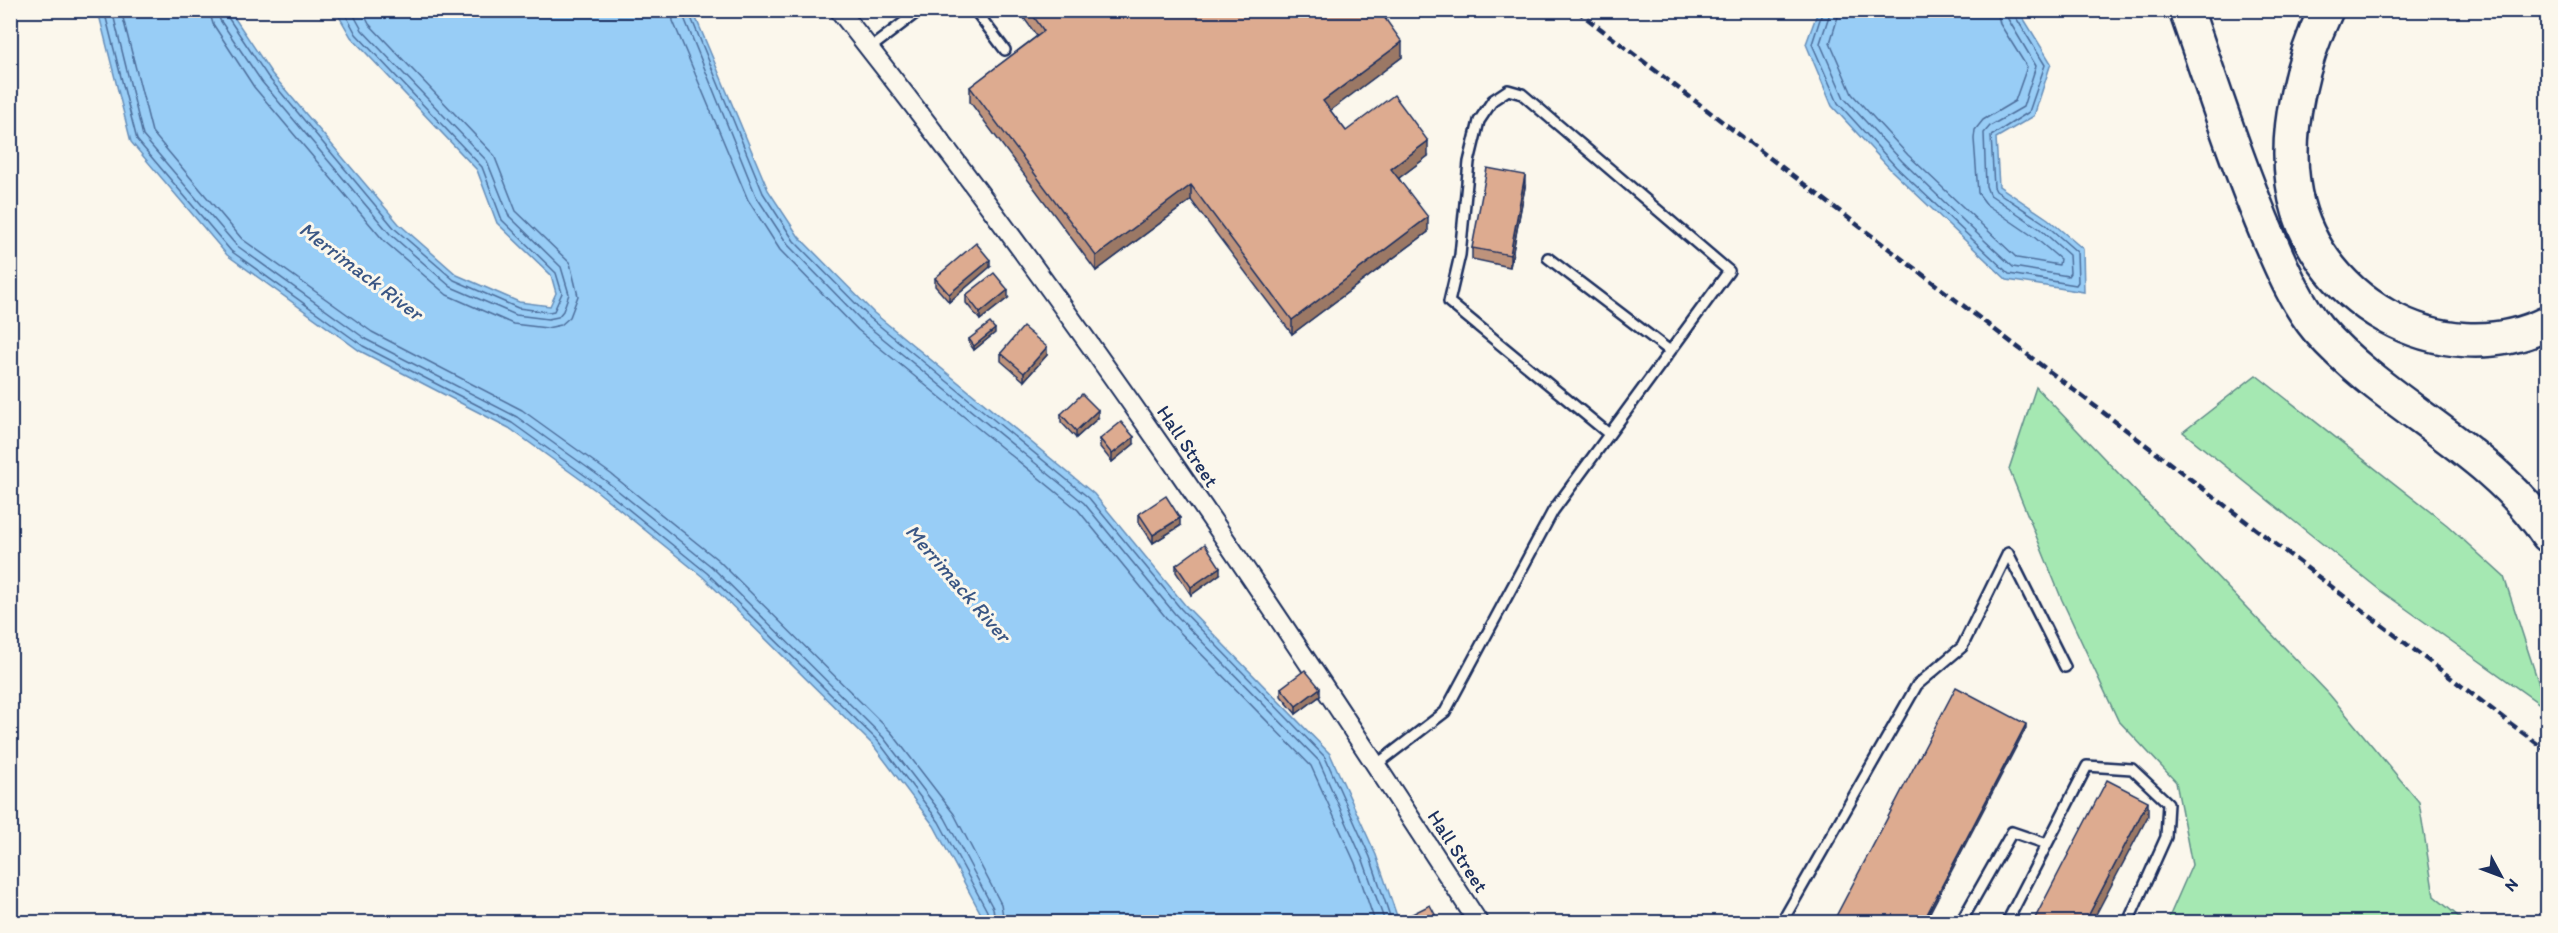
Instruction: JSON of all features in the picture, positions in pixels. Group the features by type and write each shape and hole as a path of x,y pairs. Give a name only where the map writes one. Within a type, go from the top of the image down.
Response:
{"highway":[{"path":"2186,10 2252,198 2287,279 2317,327 2360,371 2496,476 2539,522 2547,535"},
{"path":"2326,10 2302,75 2292,158 2293,183 2304,223 2310,238 2328,267 2366,305 2395,322 2424,333 2468,339 2489,338 2524,333 2547,323"}],"street":[{"name":"Hall Street","path":"839,10 1111,373 1376,765 1478,922"}],"lane":[{"path":"869,49 920,10"},
{"path":"975,10 1005,50"},
{"path":"1376,765 1445,711 1553,511 1729,271 1522,94 1508,90 1493,100 1479,121 1469,162 1460,255 1449,302 1609,434"},
{"path":"1548,258 1670,351"},
{"path":"1782,922 1917,685 1962,647 2008,553 2065,667"},
{"path":"2007,922 2087,766 2132,769 2168,803 2166,837 2128,922"},
{"path":"1961,922 2012,832 2048,844"}],"green space":[{"path":"2256,375 2447,525 2504,577 2547,709 2381,591 2183,432"},
{"path":"2036,387 2329,694 2419,802 2434,896 2465,922 2167,922 2192,865 2176,782 2118,720 2062,600 2009,469"}],"water":[{"name":"Merrimack River","path":"98,11 230,11 272,74 399,224 457,275 519,302 550,306 556,293 551,275 497,223 477,170 351,37 336,11 693,11 768,190 799,237 874,313 1094,494 1185,605 1330,754 1376,855 1399,922 982,922 981,914 934,826 873,745 703,577 598,492 509,428 360,351 227,255 131,142"},
{"path":"1818,11 2019,11 2051,63 2034,116 1996,138 1999,186 2048,219 2083,249 2084,292 2007,280 1892,171 1832,106 1806,44"}],"building":[{"path":"1029,10 1379,10 1402,42 1323,101 1346,131 1394,95 1428,141 1391,169 1428,217 1292,320 1191,185 1096,256 970,87 1044,31"},
{"path":"1487,168 1525,175 1510,255 1472,248"},
{"path":"976,243 990,260 949,294 935,278"},
{"path":"994,273 1008,290 980,313 966,295"},
{"path":"990,323 995,329 974,346 969,339"},
{"path":"1023,327 1047,347 1024,373 1001,353"},
{"path":"1082,394 1098,410 1076,431 1061,414"},
{"path":"1121,422 1134,437 1112,454 1100,439"},
{"path":"1166,496 1180,518 1153,535 1139,514"},
{"path":"1205,544 1220,567 1191,587 1176,565"},
{"path":"1305,670 1320,688 1296,706 1281,688"},
{"path":"1956,687 2026,724 1923,922 1833,922"},
{"path":"2107,780 2148,801 2085,922 2033,922"},
{"path":"1430,905 1439,922 1406,922 1404,918"}],"railway":[{"path":"1576,10 2548,752"}]}
